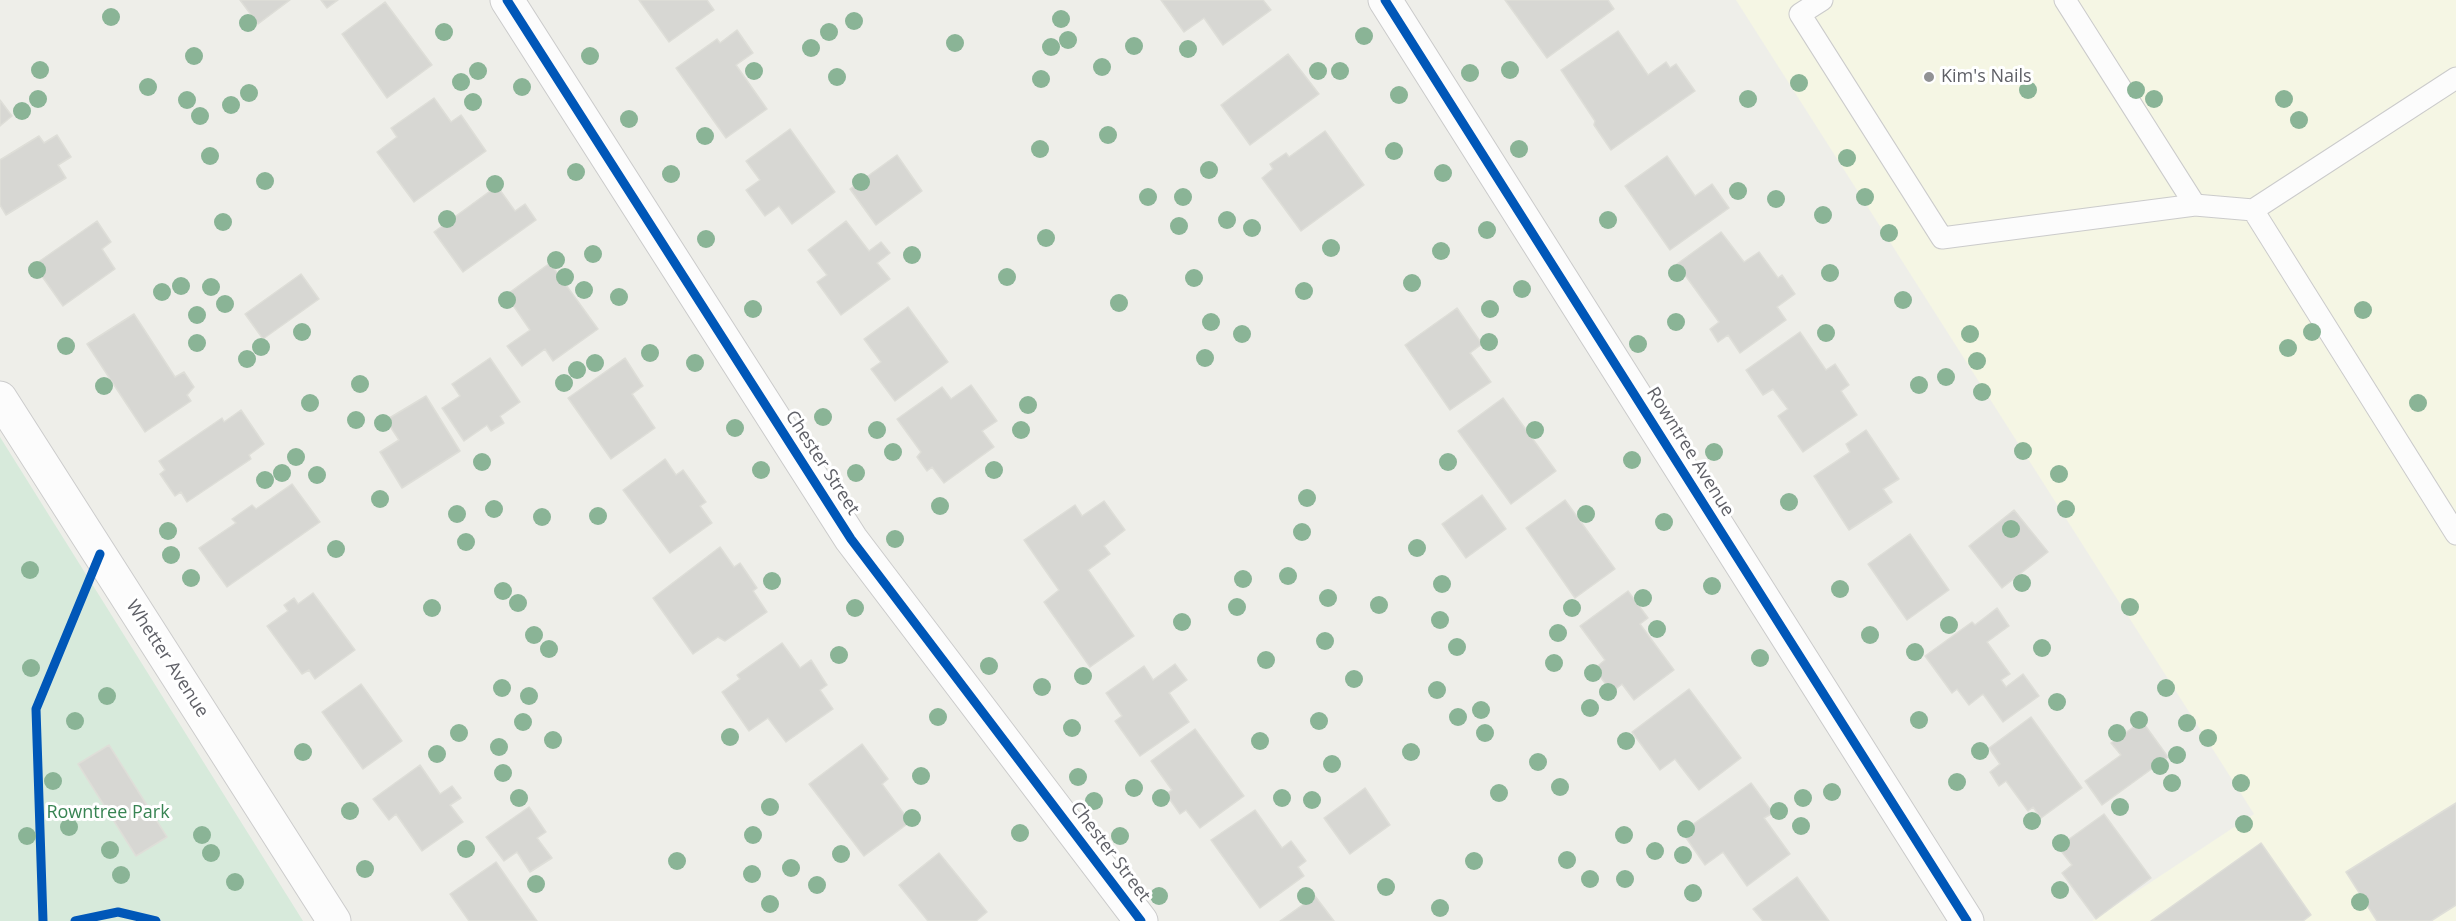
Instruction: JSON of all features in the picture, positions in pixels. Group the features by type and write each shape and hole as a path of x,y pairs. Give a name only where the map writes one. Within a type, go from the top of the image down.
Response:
{"street":[{"name":"Chester Street","path":"507,0 851,539 1142,921"},
{"name":"Rowntree Avenue","path":"1385,0 1968,921"},
{"name":"Whetter Avenue","path":"0,398 334,921"}],"lane":[{"path":"1822,0 1800,14 1942,238 2195,205 2253,210 2456,78"},
{"path":"2065,0 2195,205"},
{"path":"2253,210 2456,534"}],"shaded area":[{"path":"1736,0 2456,0 2456,921 2092,921 2254,814"}],"green space":[{"name":"Rowntree Park","path":"0,437 303,921 0,921"}],"building":[{"path":"240,0 290,0 258,24"},
{"path":"321,0 338,0 327,8"},
{"path":"639,0 707,0 714,10 669,42"},
{"path":"1161,0 1263,0 1271,10 1223,45 1204,18 1184,32"},
{"path":"1505,0 1608,0 1614,9 1547,58"},
{"path":"385,2 432,65 387,98 342,34"},
{"path":"737,30 753,53 736,65 767,109 726,138 676,68 717,39 720,43"},
{"path":"1618,31 1648,75 1666,62 1670,68 1676,64 1695,91 1611,150 1594,125 1595,121 1561,70"},
{"path":"1288,54 1319,94 1250,145 1221,105"},
{"path":"434,98 451,122 461,115 486,151 414,202 377,152 397,137 391,128"},
{"path":"0,100 12,116 0,126"},
{"path":"790,129 835,192 792,224 779,206 765,216 746,190 760,180 746,161"},
{"path":"1325,131 1364,185 1301,231 1262,178 1273,169 1270,164 1286,153 1289,157"},
{"path":"57,135 71,157 58,165 66,178 6,215 0,205 0,160 39,136 44,143"},
{"path":"897,155 922,191 876,225 850,189"},
{"path":"1667,156 1695,196 1712,184 1729,208 1670,250 1625,186"},
{"path":"497,186 515,211 525,204 536,220 463,272 434,232"},
{"path":"97,221 111,242 102,249 115,269 63,306 34,265"},
{"path":"846,221 869,251 881,242 890,253 877,263 890,279 841,315 817,282 827,275 808,250"},
{"path":"1721,232 1744,262 1759,252 1778,278 1782,275 1795,294 1777,307 1786,320 1740,353 1728,335 1718,342 1710,329 1719,322 1677,264"},
{"path":"550,263 598,329 553,361 545,349 522,366 507,346 530,330 506,295"},
{"path":"301,274 319,299 263,339 245,314"},
{"path":"908,307 948,362 895,401 871,369 881,362 864,339"},
{"path":"1457,308 1482,344 1470,353 1491,382 1450,410 1405,345"},
{"path":"134,314 175,377 184,372 194,387 187,395 191,401 145,432 87,344"},
{"path":"1800,332 1826,370 1835,364 1849,385 1841,391 1857,415 1803,452 1778,416 1788,409 1773,389 1763,395 1746,370"},
{"path":"490,358 520,402 500,416 504,423 491,431 487,425 464,441 442,408 460,396 452,384"},
{"path":"625,358 643,386 632,394 655,428 611,459 568,398"},
{"path":"971,385 997,421 982,431 994,447 944,483 932,467 927,471 917,457 921,452 897,419 942,387 951,399"},
{"path":"426,396 460,451 402,488 380,452 399,440 386,420"},
{"path":"1503,398 1556,471 1511,504 1458,431"},
{"path":"241,410 264,444 249,455 251,459 187,502 181,492 175,496 160,474 165,470 159,461 222,418 224,422"},
{"path":"1866,430 1899,479 1883,489 1892,502 1849,530 1814,476 1850,452 1846,444"},
{"path":"665,459 676,475 683,470 706,502 700,506 712,523 670,553 623,490"},
{"path":"292,484 320,522 227,587 199,548 236,523 232,519 252,505 256,509"},
{"path":"1482,495 1506,529 1466,558 1442,524"},
{"path":"1565,500 1615,569 1575,598 1526,528"},
{"path":"1104,501 1125,530 1104,546 1110,554 1088,570 1134,636 1090,667 1044,602 1059,590 1024,540 1075,505 1082,516"},
{"path":"2014,510 2048,552 2002,588 1969,546"},
{"path":"1910,534 1949,590 1907,620 1868,564"},
{"path":"720,547 734,567 740,563 757,588 753,591 767,612 725,641 718,637 693,654 653,598"},
{"path":"1628,591 1648,618 1640,624 1674,670 1634,700 1622,684 1612,692 1594,669 1605,660 1580,626"},
{"path":"313,593 355,650 315,679 309,670 302,674 267,626 288,611 284,605 294,598 298,604"},
{"path":"1997,608 2009,626 1987,642 2010,674 2001,680 2006,687 2023,674 2039,696 2003,722 1983,694 1969,705 1957,689 1952,693 1925,656 1972,622 1975,625"},
{"path":"782,643 800,668 811,660 827,685 820,690 833,709 786,742 768,718 749,731 722,692 740,679 737,675"},
{"path":"1175,664 1187,680 1169,693 1189,722 1140,756 1115,721 1122,716 1106,693 1144,666 1153,680"},
{"path":"361,684 402,741 363,769 322,712"},
{"path":"1689,689 1741,758 1699,790 1675,759 1660,770 1632,732"},
{"path":"2031,717 2082,788 2041,818 2033,807 2028,811 2006,781 1999,786 1990,772 2000,764 1989,748"},
{"path":"2142,721 2168,757 2102,805 2085,781 2121,755 2111,743"},
{"path":"1195,729 1244,796 1200,828 1186,810 1180,814 1166,794 1172,790 1151,761"},
{"path":"862,744 888,779 882,784 910,822 864,856 809,784"},
{"path":"109,745 167,837 136,856 78,764"},
{"path":"420,765 440,794 452,786 461,798 450,805 463,822 422,851 396,814 389,820 373,799"},
{"path":"1751,783 1773,813 1764,818 1790,854 1747,886 1723,852 1705,865 1682,832"},
{"path":"1365,788 1390,825 1350,854 1324,818"},
{"path":"2456,803 2456,905 2431,921 2377,921 2346,872"},
{"path":"529,807 546,832 537,838 552,858 530,872 517,852 504,861 486,837"},
{"path":"1255,810 1282,848 1291,841 1306,861 1298,867 1304,876 1260,908 1211,840"},
{"path":"2104,814 2151,878 2096,919 2062,873 2072,865 2058,847"},
{"path":"2261,843 2311,915 2303,921 2151,921"},
{"path":"939,853 987,912 976,921 928,921 899,885"},
{"path":"496,862 537,921 469,921 450,894"},
{"path":"1797,877 1829,921 1763,921 1753,909"},
{"path":"1315,896 1334,921 1280,921"}],"cycle path":[{"path":"507,0 851,539 1141,921"},
{"path":"1385,0 1967,921"},
{"path":"43,921 36,709 100,554"},
{"path":"75,921 118,912 156,921"}],"place":[{"name":"Kim's Nails","path":"1929,77"}]}
